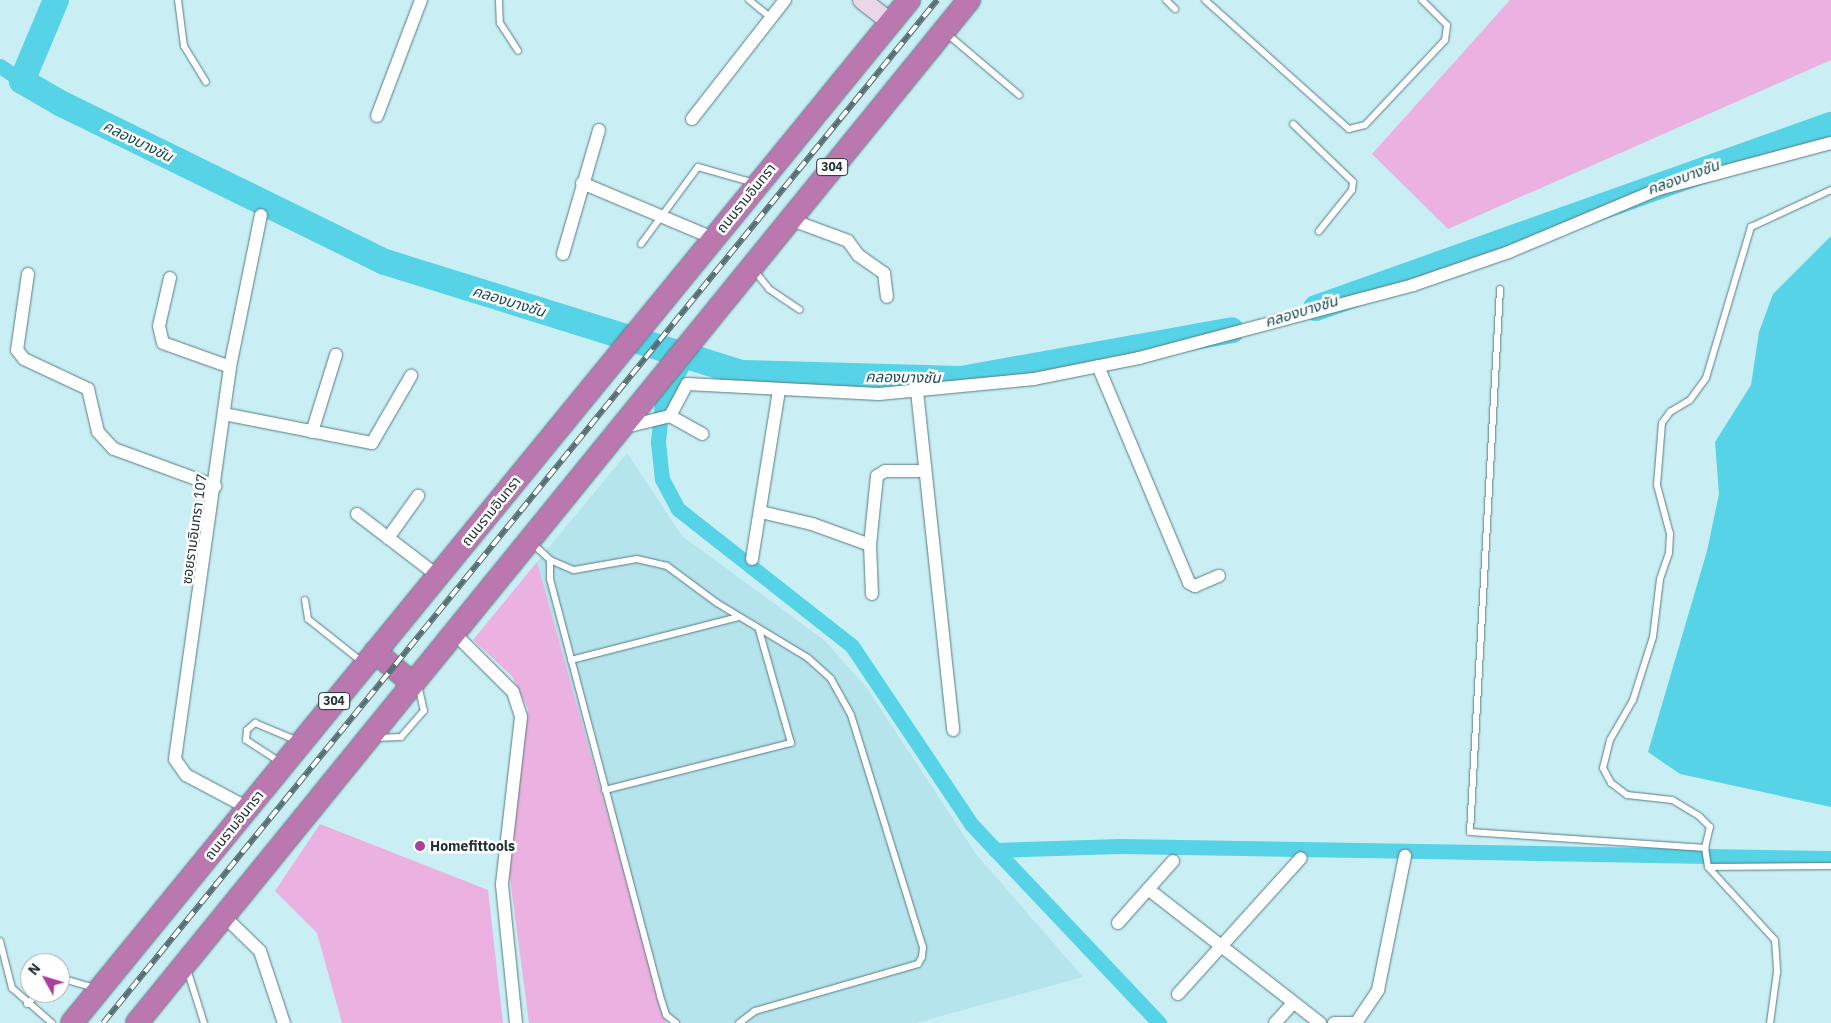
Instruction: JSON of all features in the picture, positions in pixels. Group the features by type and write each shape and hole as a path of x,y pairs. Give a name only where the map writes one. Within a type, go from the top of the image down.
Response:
{"highway":[{"name":"ถนนรามอินทรา","path":"72,1023 909,0"},
{"name":"304","path":"137,1023 452,632 968,0"},
{"path":"370,658 414,679"}],"street":[{"path":"377,116 421,0"},
{"path":"692,119 785,0"},
{"path":"862,0 891,22"},
{"path":"563,254 582,183 599,130"},
{"path":"662,418 681,388 687,384 779,390 917,391 1034,379 1312,316 1413,286 1509,252 1659,189 1831,143"},
{"path":"582,183 713,238"},
{"name":"ซอยรามอินทรา 107","path":"248,808 186,775 175,759 215,486 230,367 262,215"},
{"path":"789,219 848,241 858,255 884,273 887,297"},
{"path":"28,274 16,350 24,359 88,388 98,432 114,449 215,486"},
{"path":"170,278 160,326 163,343 230,367"},
{"path":"312,432 336,355"},
{"path":"1098,366 1189,583 1195,586 1219,576"},
{"path":"224,414 372,443 411,376"},
{"path":"752,559 779,390"},
{"path":"917,391 924,472 953,730"},
{"path":"618,428 662,418 702,434"},
{"path":"872,594 870,545 877,476 885,471 924,472"},
{"path":"388,538 418,496"},
{"path":"761,512 812,524 870,545"},
{"path":"356,514 438,576"},
{"path":"452,632 513,692 521,717 502,885 516,1023"},
{"path":"1334,1023 1354,1023 1378,990 1405,856"},
{"path":"1178,994 1301,858"},
{"path":"1118,923 1174,861"},
{"path":"1148,889 1320,1023"},
{"path":"224,916 260,951 284,1023"},
{"path":"1275,1023 1293,1003"}],"lane":[{"path":"178,0 184,46 206,82"},
{"path":"499,0 500,23 518,51"},
{"path":"749,0 771,18"},
{"path":"1166,0 1175,9"},
{"path":"1205,0 1349,129 1366,125 1445,40 1447,25 1422,0"},
{"path":"943,31 1019,95"},
{"path":"1293,124 1353,182 1352,190 1319,231"},
{"path":"641,244 664,216 698,167 758,184"},
{"path":"1770,1023 1777,972 1775,940 1708,866 1705,849 1710,827 1699,816 1672,800 1626,795 1612,783 1603,768 1610,740 1633,700 1653,637 1660,579 1669,553 1670,534 1657,485 1662,424 1670,412 1690,400 1706,378 1751,227 1831,190"},
{"path":"751,266 769,289 800,310"},
{"path":"1500,289 1470,832 1705,849"},
{"path":"528,540 550,560 574,570 651,560 667,566 738,617 808,658 842,694 923,947 918,964 755,1011 739,1023"},
{"path":"550,560 550,579 660,996 666,1015 676,1023"},
{"path":"305,600 308,619 370,658"},
{"path":"571,660 738,617"},
{"path":"605,790 790,743 759,630"},
{"path":"283,764 246,740 247,730 255,723 301,742"},
{"path":"1708,866 1831,866"},
{"path":"0,941 12,988 27,1004 52,1023"},
{"path":"186,962 204,1023"},
{"path":"70,981 99,990"}],"shaded area":[{"path":"1510,0 1831,0 1831,60 1448,229 1372,154"},
{"path":"627,453 682,536 824,640 867,688 976,854 1083,977 916,1023 666,1023 537,562"},
{"path":"537,562 666,1023 529,1023 509,871 528,709 512,676 473,640"},
{"path":"320,824 488,890 503,1023 342,1023 317,933 275,891"}],"water":[{"path":"1831,236 1831,807 1680,774 1648,752 1707,551 1719,494 1715,442 1751,385 1759,332 1773,294"}],"waterway":[{"name":"คลองบางชัน","path":"56,0 22,81 60,103 385,262 742,373 961,379 1232,330"},
{"name":"คลองบางชัน","path":"0,66 22,81"},
{"name":"คลองบางชัน","path":"1316,308 1831,125"},
{"path":"683,364 662,403 658,442 662,479 678,509 852,646 971,824 1159,1023"},
{"path":"995,850 1120,846 1831,858"}],"railway":[{"path":"103,1023 937,0"}],"place":[{"name":"Homefittools","path":"420,846"}]}
